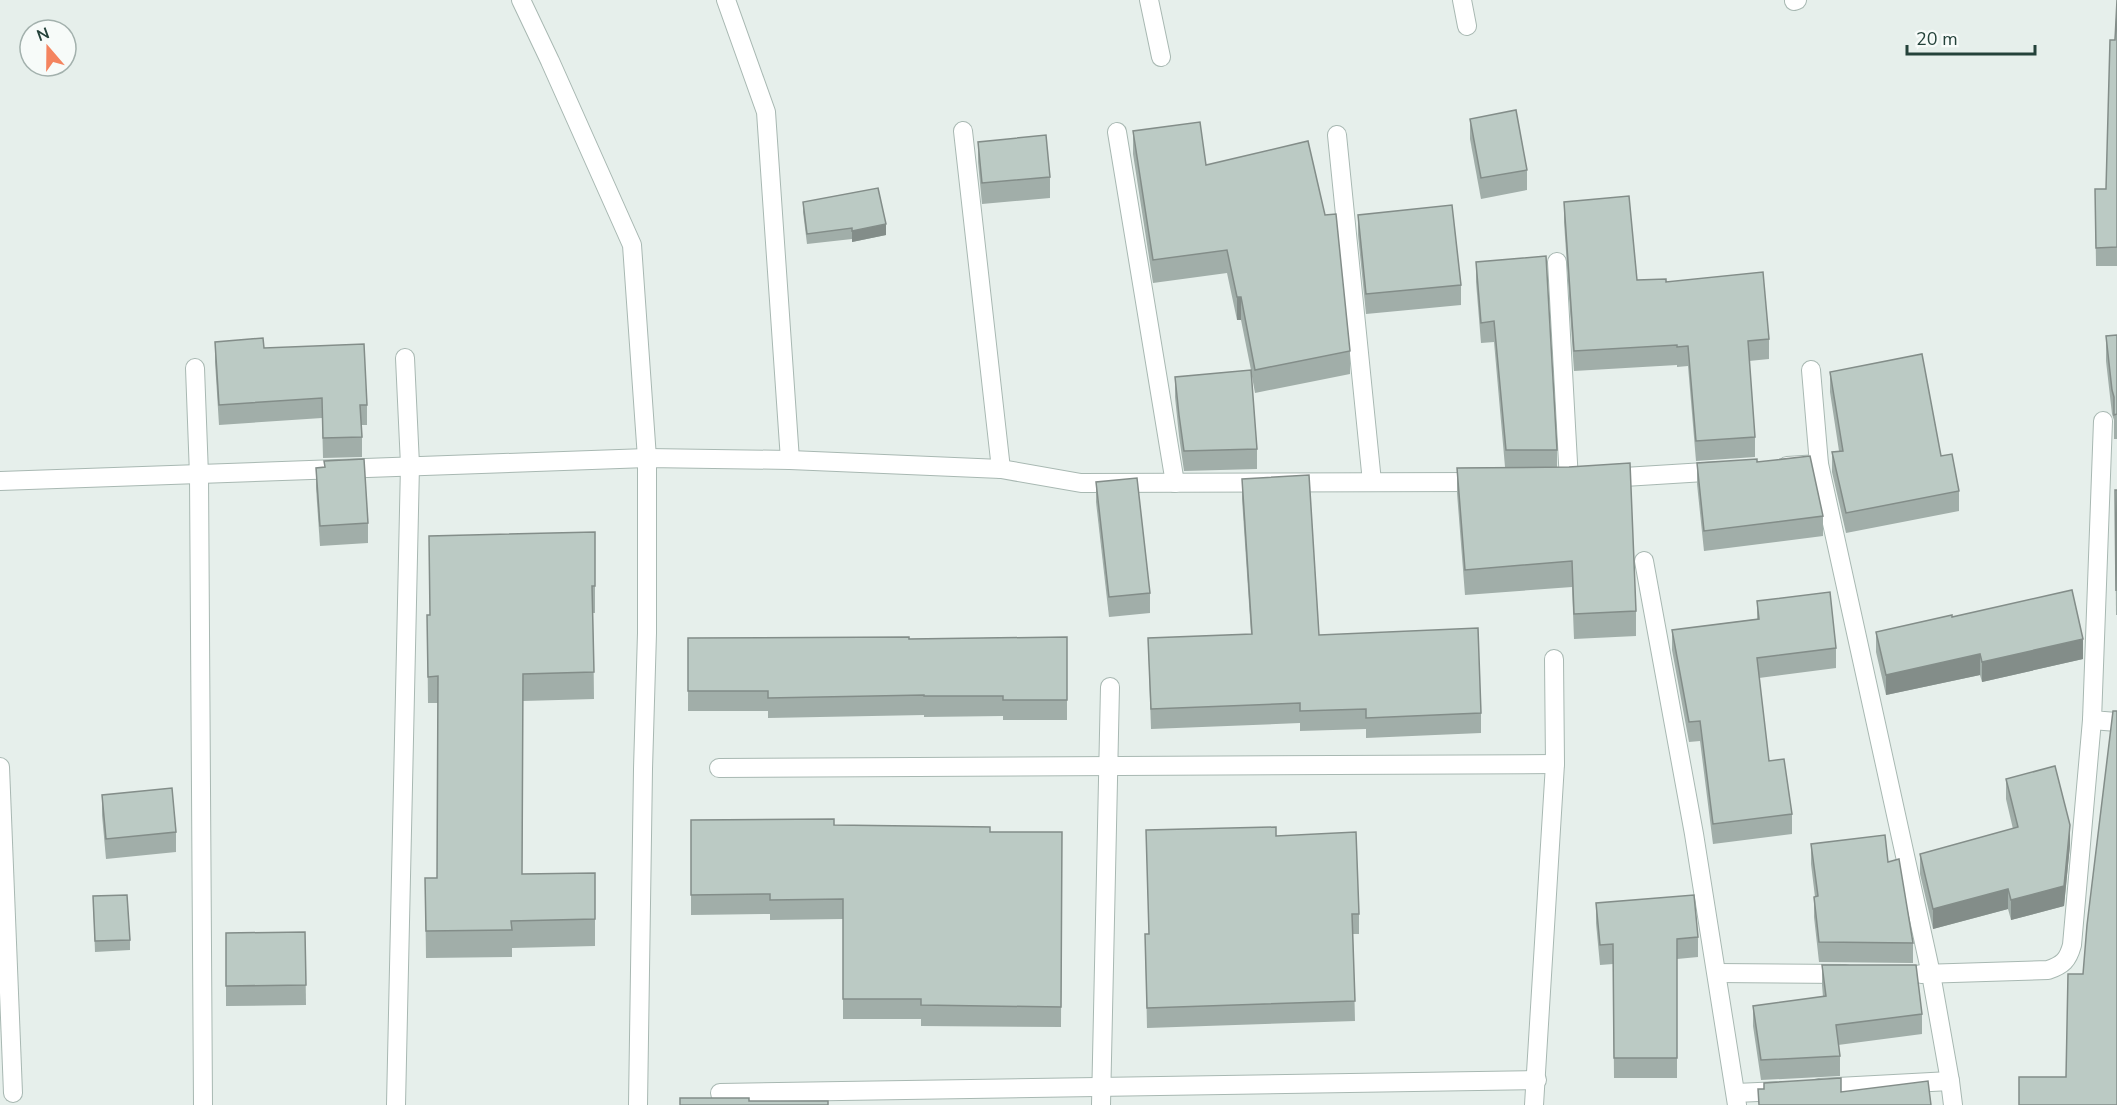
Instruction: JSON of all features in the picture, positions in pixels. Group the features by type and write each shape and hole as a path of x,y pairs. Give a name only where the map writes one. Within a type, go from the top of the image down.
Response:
{"street":[{"path":"521,0 632,245 647,458 647,633 638,1105"},
{"path":"726,0 766,112 790,460"},
{"path":"1149,0 1161,57"},
{"path":"1462,0 1467,26"},
{"path":"963,131 1000,469"},
{"path":"1117,132 1175,483"},
{"path":"1337,135 1372,482"},
{"path":"1557,262 1581,480"},
{"path":"396,1105 410,465 405,358"},
{"path":"195,368 199,475 203,1105"},
{"path":"1811,370 1819,464 1931,974 1953,1105"},
{"path":"1907,974 2048,970 2061,966 2069,957 2092,720 2103,421"},
{"path":"0,481 647,458 790,460 1000,469 1081,483 1500,482"},
{"path":"1771,467 1819,464"},
{"path":"1546,481 1736,470"},
{"path":"1644,561 1684,777 1736,1099 1802,1090 1950,1081"},
{"path":"1534,1105 1555,764 1554,659"},
{"path":"1101,1105 1110,687"},
{"path":"2092,720 2117,722"},
{"path":"720,768 1555,764"},
{"path":"0,767 13,1093"},
{"path":"1717,973 1860,974"},
{"path":"720,1093 1537,1080"}],"building":[{"path":"2117,0 2117,247 2096,248 2095,189 2106,189 2110,40 2115,40"},
{"path":"1516,110 1527,170 1481,178 1470,119"},
{"path":"1200,122 1206,165 1308,141 1325,215 1336,214 1350,351 1255,370 1241,297 1237,297 1227,250 1153,260 1133,131"},
{"path":"1046,135 1050,177 982,183 978,142"},
{"path":"878,188 886,224 852,231 852,228 807,234 803,202"},
{"path":"1629,196 1637,280 1666,279 1666,282 1763,272 1769,339 1748,341 1755,437 1696,441 1688,346 1574,351 1564,202"},
{"path":"1452,205 1461,285 1366,294 1358,215"},
{"path":"1546,256 1557,450 1506,450 1494,321 1481,323 1476,262"},
{"path":"2117,335 2117,414 2114,415 2114,397 2106,336"},
{"path":"263,338 264,348 364,344 367,405 360,405 362,437 323,438 322,398 219,405 215,342"},
{"path":"1922,354 1941,456 1952,454 1959,491 1846,513 1832,452 1843,451 1830,372"},
{"path":"1251,370 1257,449 1184,451 1175,377"},
{"path":"1810,456 1823,516 1704,531 1697,463 1757,459 1757,462"},
{"path":"364,459 368,523 320,526 316,468 325,467 324,461"},
{"path":"1630,463 1636,611 1574,614 1572,561 1465,570 1457,468 1569,467"},
{"path":"1309,475 1319,635 1478,628 1481,713 1366,718 1366,709 1300,711 1300,703 1151,709 1148,638 1252,634 1242,479"},
{"path":"1137,478 1150,593 1109,597 1096,482"},
{"path":"2115,490 2117,490 2116,591"},
{"path":"595,532 595,586 592,586 594,672 523,674 522,874 595,873 595,919 511,921 512,930 426,931 425,878 437,878 438,676 428,677 429,536"},
{"path":"2072,590 2083,639 1982,662 1980,654 1886,675 1876,632"},
{"path":"1830,592 1836,648 1757,658 1769,761 1784,759 1792,814 1713,824 1700,721 1689,722 1672,630 1759,619 1757,601"},
{"path":"909,637 909,639 1067,637 1067,700 1003,700 1003,696 924,695 768,698 768,691 688,691 688,638"},
{"path":"2113,711 2117,711 2117,1105 2019,1105 2019,1077 2066,1077 2068,974 2083,974"},
{"path":"2055,766 2070,825 2064,886 2011,900 2008,889 1933,909 1920,854 2018,827 2006,779"},
{"path":"172,788 176,832 106,839 102,795"},
{"path":"834,819 834,825 990,827 990,832 1062,832 1061,1007 921,1005 921,999 843,999 843,899 770,900 770,894 691,895 691,820"},
{"path":"1276,827 1276,836 1356,832 1359,914 1352,914 1355,1001 1147,1008 1145,934 1149,934 1146,830"},
{"path":"1885,835 1888,862 1899,859 1913,943 1819,942 1814,897 1818,896 1811,844"},
{"path":"127,895 130,940 95,941 93,896"},
{"path":"1694,895 1698,937 1677,939 1677,1058 1614,1058 1613,944 1600,945 1596,903"},
{"path":"305,932 306,985 226,986 226,933"},
{"path":"1822,965 1916,965 1922,1014 1836,1025 1840,1056 1761,1060 1753,1006 1826,996"},
{"path":"1841,1078 1841,1092 1928,1081 1931,1105 1759,1105 1758,1089 1764,1089 1764,1083"},
{"path":"680,1098 828,1101 828,1105 680,1105"}]}
